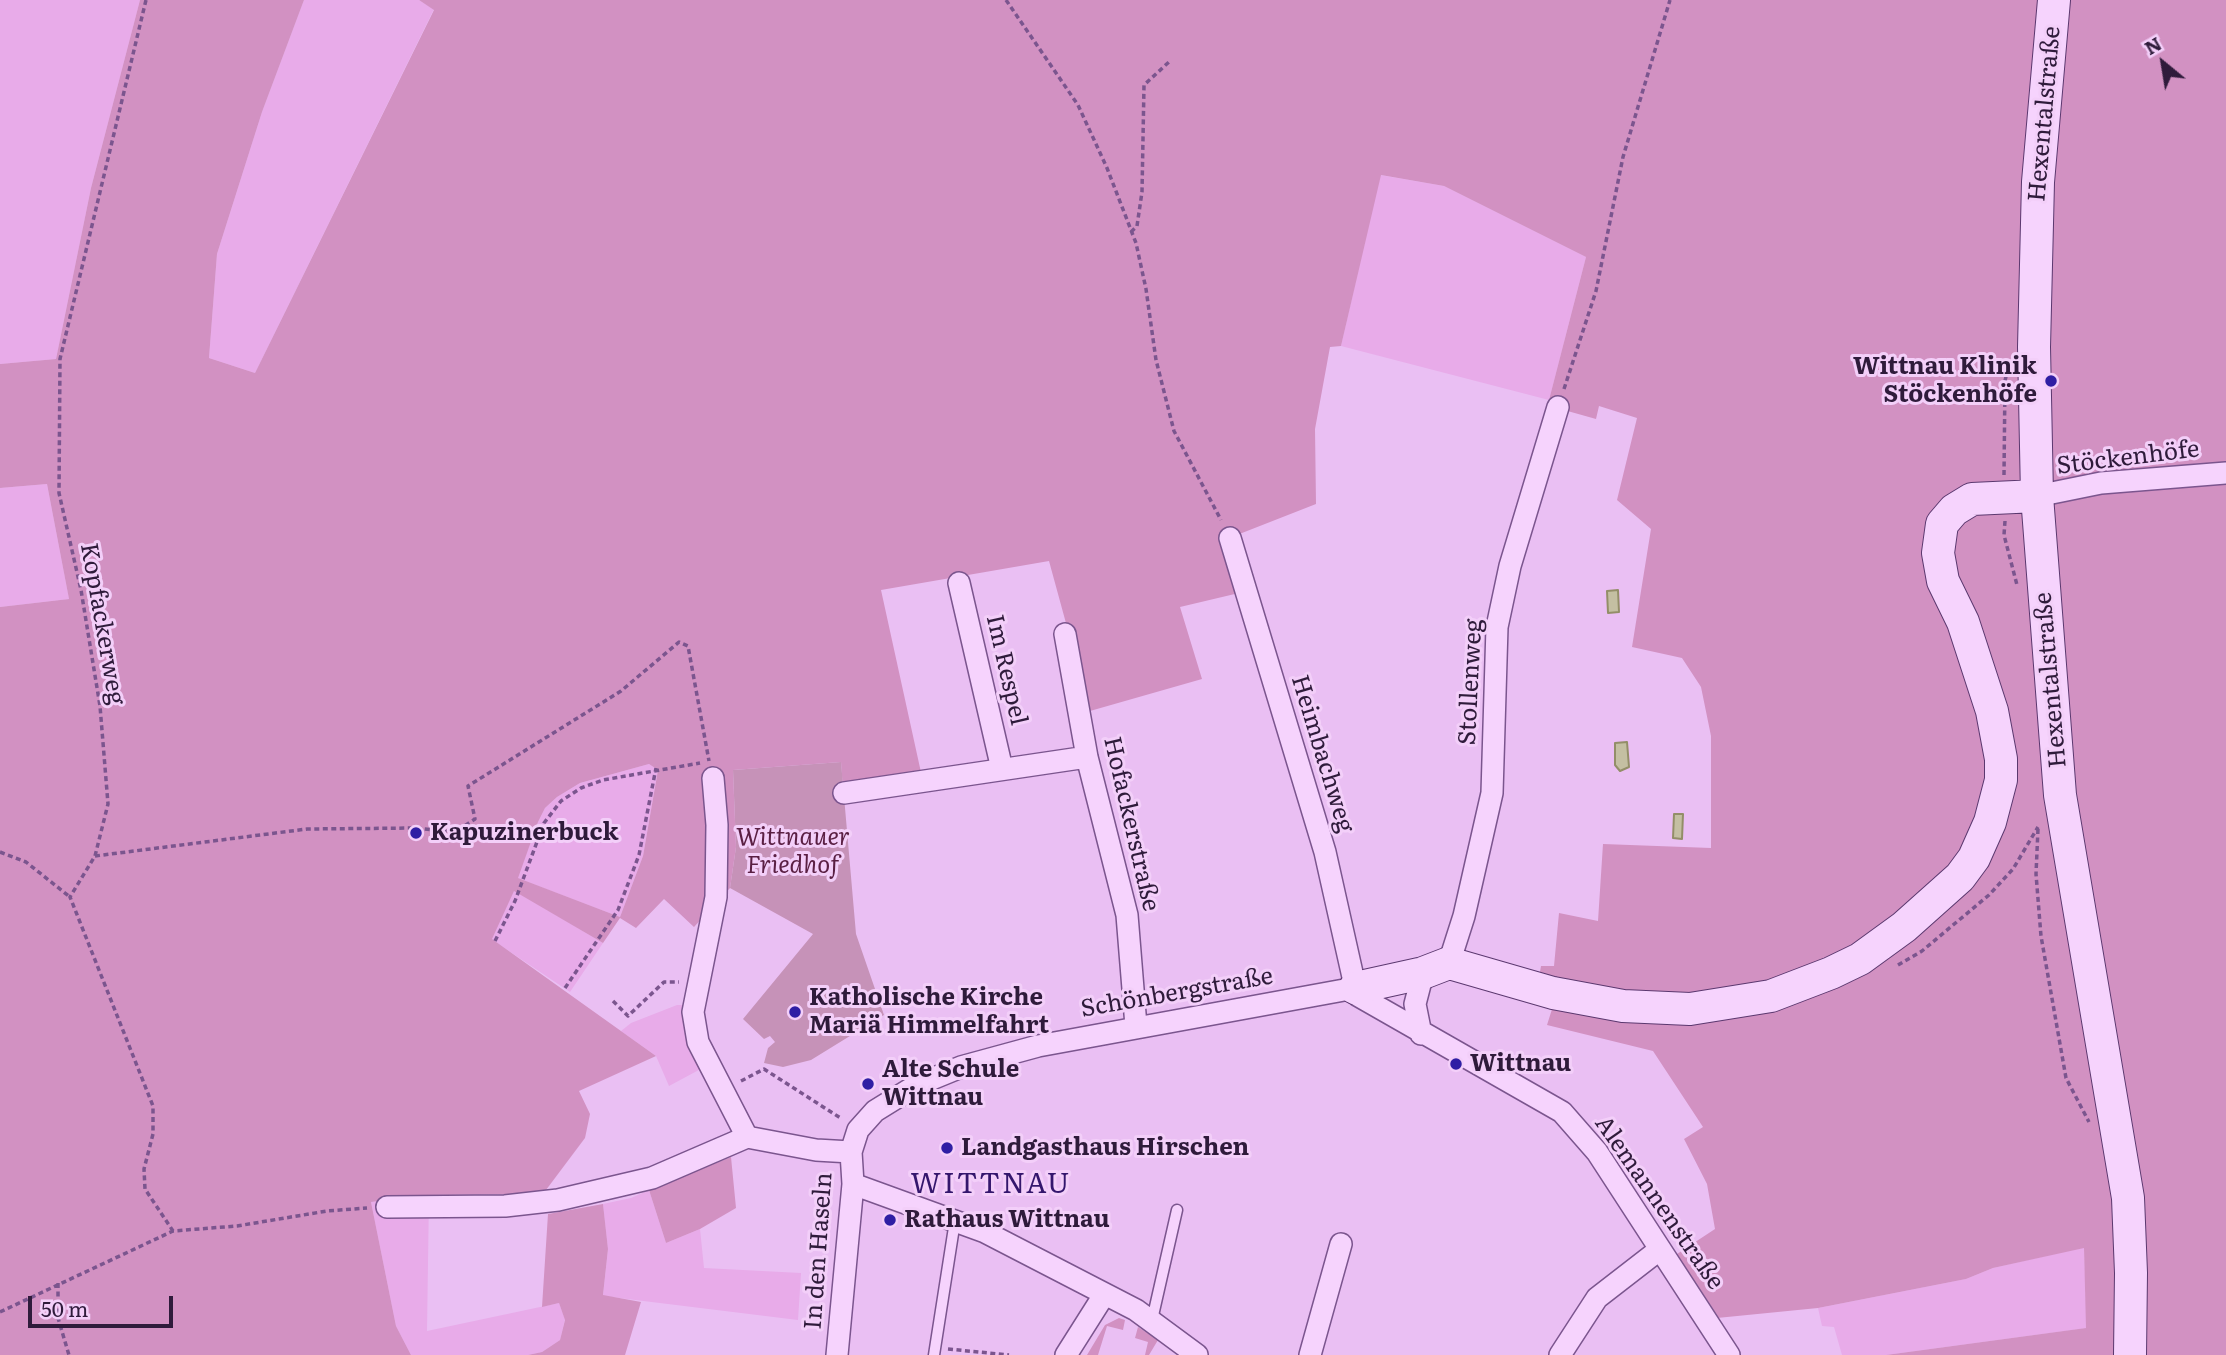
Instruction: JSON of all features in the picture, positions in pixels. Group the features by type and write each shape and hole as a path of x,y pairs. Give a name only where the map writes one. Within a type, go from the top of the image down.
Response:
{"main road":[{"name":"Hexentalstraße","path":"2054,0 2038,182 2034,347 2038,496 2060,795 2128,1198 2130,1355"},
{"path":"1355,988 1436,968 1623,1006 1690,1009 1770,996 1860,959 1930,906 1961,877 1974,858 1990,822 2001,780 2001,759 1992,711 1963,622 1943,581 1938,553 1942,524 1954,510 1972,499 2038,496"}],"street":[{"name":"Stollenweg","path":"1436,968 1464,916 1492,793 1497,627 1510,566 1558,407"},
{"name":"Stöckenhöfe","path":"2038,496 2076,487 2226,473"},
{"name":"Heimbachweg","path":"1230,538 1325,852 1355,988"},
{"name":"Im Respel","path":"960,583 1002,769"},
{"name":"Hofackerstraße","path":"1065,634 1087,757 1127,915 1136,1026"},
{"path":"844,793 1087,757"},
{"path":"713,778 717,825 716,897 693,1012 698,1042 747,1138"},
{"path":"1421,1034 1415,1004 1436,968"},
{"name":"Schönbergstraße","path":"851,1152 858,1130 875,1111 917,1085 961,1067 1038,1046 1136,1026 1355,988"},
{"name":"Alemannenstraße","path":"1355,988 1357,995 1421,1034 1562,1112 1597,1152 1729,1355"},
{"path":"387,1207 505,1206 558,1200 652,1178 747,1138 816,1150 851,1152"},
{"name":"In den Haseln","path":"837,1355 853,1184 851,1152"},
{"path":"853,1184 985,1232 1152,1320 1197,1355"},
{"path":"1310,1355 1341,1244"},
{"path":"1560,1355 1597,1298 1659,1250"},
{"path":"1066,1355 1104,1295"}],"lane":[{"path":"1152,1320 1177,1210"},
{"path":"935,1351 956,1221"}],"path":[{"name":"Kopfackerweg","path":"70,897 94,856 107,804 100,706 81,590 59,493 60,359 146,0"},
{"path":"1006,0 1078,105 1107,168 1131,232 1146,289 1156,360 1174,431 1230,538"},
{"path":"1558,407 1596,291 1623,157 1670,0"},
{"path":"1131,232 1136,226 1142,192 1144,85 1171,61"},
{"path":"2054,450 2070,467 2076,487"},
{"path":"94,856 307,829 416,828 455,832 475,818 468,786 621,691 679,642 688,646 713,778"},
{"path":"495,941 515,901 550,811 581,788 656,768 702,763 713,778"},
{"path":"565,988 618,910 639,855 656,768"},
{"path":"2039,825 2036,874 2041,936 2066,1078 2094,1132"},
{"path":"0,852 26,862 70,897 153,1106 153,1134 145,1169 145,1189 173,1231"},
{"path":"613,1001 628,1016 664,982 698,982"},
{"path":"723,1090 764,1069 858,1130"},
{"path":"0,1312 173,1231 237,1226 327,1211 387,1207"},
{"path":"58,1283 58,1318 69,1355"},
{"path":"935,1351 1009,1355"}],"shaded area":[{"path":"0,0 140,0 91,188 56,359 0,364"},
{"path":"140,0 304,0 262,112 217,254 209,358 255,373 434,10 419,0 2226,0 2226,1355 1886,1355 2086,1328 2084,1248 1993,1268 1966,1279 1818,1308 1717,1318 1674,1256 1715,1229 1707,1184 1684,1139 1703,1127 1653,1051 1547,1025 1553,1006 1539,978 1541,966 1554,966 1559,913 1598,921 1603,844 1711,848 1711,736 1701,687 1682,658 1632,647 1651,529 1617,500 1637,418 1599,406 1596,419 1564,410 1549,400 1586,257 1444,186 1381,175 1341,346 1330,347 1315,429 1316,504 1219,542 1239,593 1180,607 1202,679 1090,711 1049,561 881,590 922,777 843,789 841,762 733,770 736,847 730,888 694,927 664,899 636,928 620,918 603,943 514,891 492,939 656,1056 579,1091 590,1114 585,1138 543,1194 429,1195 371,1202 396,1326 411,1355 0,1355 0,607 69,599 47,484 0,488 0,364 56,359 91,188","holes":["649,764 658,770 643,856 620,917 518,878 538,822 545,808 557,797 580,783"]},
{"path":"304,0 419,0 434,9 255,373 209,358 217,254 262,112"},
{"path":"1380,175 1444,186 1586,257 1549,400 1341,346"},
{"path":"47,484 69,599 0,607 0,488"},
{"path":"1618,590 1619,612 1608,613 1607,591"},
{"path":"1627,742 1629,767 1620,771 1615,765 1615,743"},
{"path":"649,764 658,770 643,856 620,917 517,878 538,822 545,808 557,797 580,783"},
{"path":"1674,814 1683,814 1682,839 1673,838"},
{"path":"514,890 603,943 570,992 491,939"},
{"path":"677,1005 694,1005 710,1064 669,1086 656,1056 621,1031 631,1023"},
{"path":"731,1157 736,1208 700,1229 666,1243 649,1190"},
{"path":"649,1190 666,1243 700,1229 704,1268 801,1273 798,1320 603,1296 608,1249 603,1204 631,1198"},
{"path":"429,1195 427,1331 559,1303 565,1319 560,1340 542,1352 528,1355 411,1355 396,1326 371,1202"},
{"path":"603,1204 608,1249 603,1295 641,1302 625,1355 528,1355 542,1352 560,1340 565,1320 559,1303 542,1307 548,1214"},
{"path":"2084,1247 2087,1328 1886,1355 1842,1355 1834,1327 1822,1326 1818,1308 1966,1279 1993,1268"},
{"path":"1119,1318 1125,1320 1123,1330 1107,1326 1098,1355 1087,1355 1105,1325"},
{"path":"1138,1327 1158,1340 1149,1355 1145,1355 1148,1342 1135,1338"}],"green space":[{"name":"Wittnauer Friedhof","path":"841,762 856,934 884,1015 811,1060 783,1067 764,1063 768,1048 775,1042 770,1036 764,1039 743,1019 813,934 730,888 736,847 733,770"}],"place":[{"name":"Wittnau Klinik Stöckenhöfe","path":"2051,381"},
{"name":"Kapuzinerbuck","path":"416,833"},
{"name":"Katholische Kirche Mariä Himmelfahrt","path":"795,1012"},
{"name":"Wittnau","path":"1456,1064"},
{"name":"Alte Schule Wittnau","path":"868,1084"},
{"name":"Landgasthaus Hirschen","path":"947,1148"},
{"name":"Rathaus Wittnau","path":"890,1220"}],"district":[{"name":"WITTNAU","path":"991,1185"}]}
